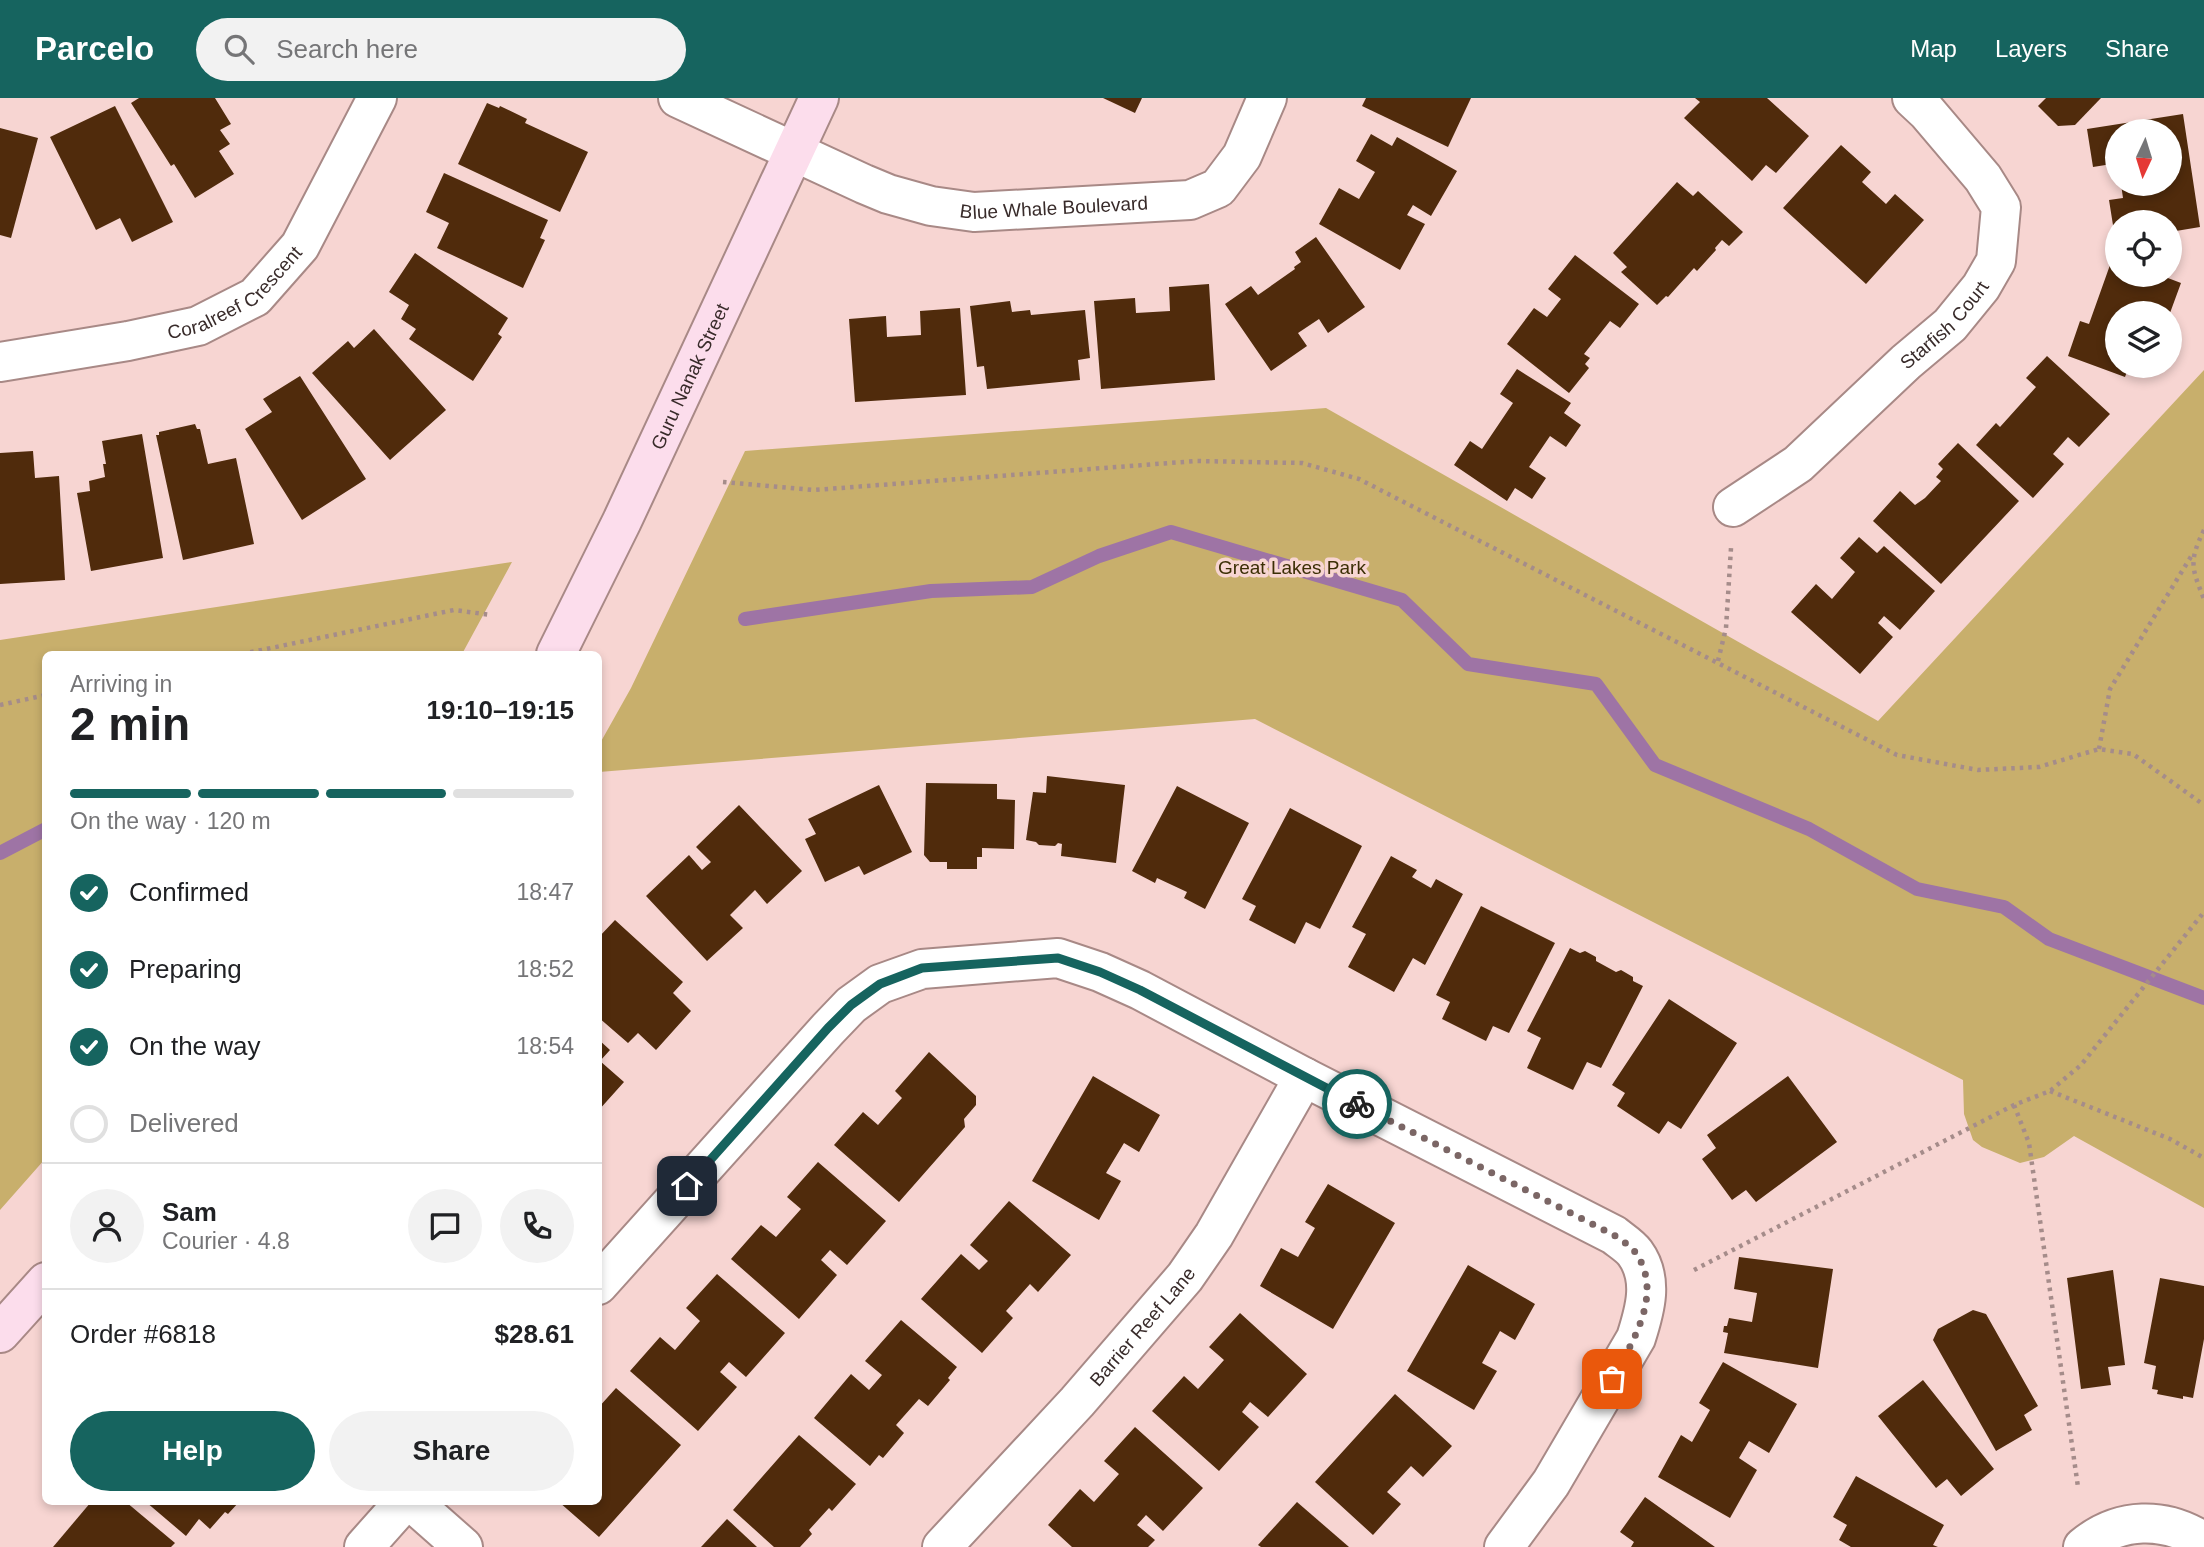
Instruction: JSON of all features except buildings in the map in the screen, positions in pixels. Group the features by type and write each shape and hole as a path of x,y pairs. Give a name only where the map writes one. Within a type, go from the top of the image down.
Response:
{"street":[{"name":"Coralreef Crescent","path":"0,362 128,341 198,326 255,297 300,246 377,98"},
{"name":"Blue Whale Boulevard","path":"678,98 888,194 931,206 974,212 1190,200 1219,188 1241,156 1267,98"},
{"name":"Guru Nanak Street","path":"557,651 622,521 819,98"},
{"name":"Starfish Court","path":"1733,507 1798,464 1906,362 1950,326 1981,287 1996,261 2001,207 1983,178 1912,98"},
{"path":"602,1281 844,1013 880,984 922,968 1058,958 1100,972 1140,990 1614,1235 1634,1251 1644,1271 1647,1291 1636,1338 1551,1483 1504,1547"},
{"name":"Barrier Reef Lane","path":"942,1547 1077,1402 1185,1278 1214,1235 1304,1077"},
{"path":"0,1333 42,1286"},
{"path":"364,1547 401,1505"},
{"path":"415,1505 463,1547"},
{"path":"2083,1547 2097,1536 2121,1526 2148,1522 2191,1533 2204,1542"}],"path":[{"path":"723,482 814,490 1196,461 1302,463 1359,479 1898,755 1978,770 2039,767 2099,749 2133,754 2204,805"},
{"path":"1718,661 1726,628 1733,507"},
{"path":"2099,749 2110,689 2192,555 2204,530"},
{"path":"2192,555 2196,579 2204,598"},
{"path":"256,651 454,610 491,615"},
{"path":"0,705 42,696"},
{"path":"1693,1270 2014,1105 2050,1091 2081,1065 2204,912"},
{"path":"2050,1091 2170,1139 2204,1158"},
{"path":"2014,1105 2029,1143 2078,1487"}],"green space":[{"name":"Great Lakes Park","path":"2204,370 2204,1208 2074,1136 2044,1157 2020,1163 1982,1147 1973,1140 1964,1114 1963,1080 1255,719 602,772 602,740 631,688 745,451 1326,408 1878,721"},
{"path":"512,562 464,651 42,651 42,1162 0,1210 0,640"}],"waterway":[{"path":"745,619 931,591 1032,587 1099,556 1171,532 1402,600 1468,664 1596,684 1655,765 1809,829 1917,889 2004,907 2049,939 2204,998"},
{"path":"0,853 42,831"}],"way so far":[{"path":"1357,1104 1614,1235 1634,1251 1644,1271 1647,1291 1644,1312 1636,1338 1612,1379"}],"route":[{"path":"687,1186 851,1005 880,984 922,968 1058,958 1100,972 1140,990 1357,1104"}]}
